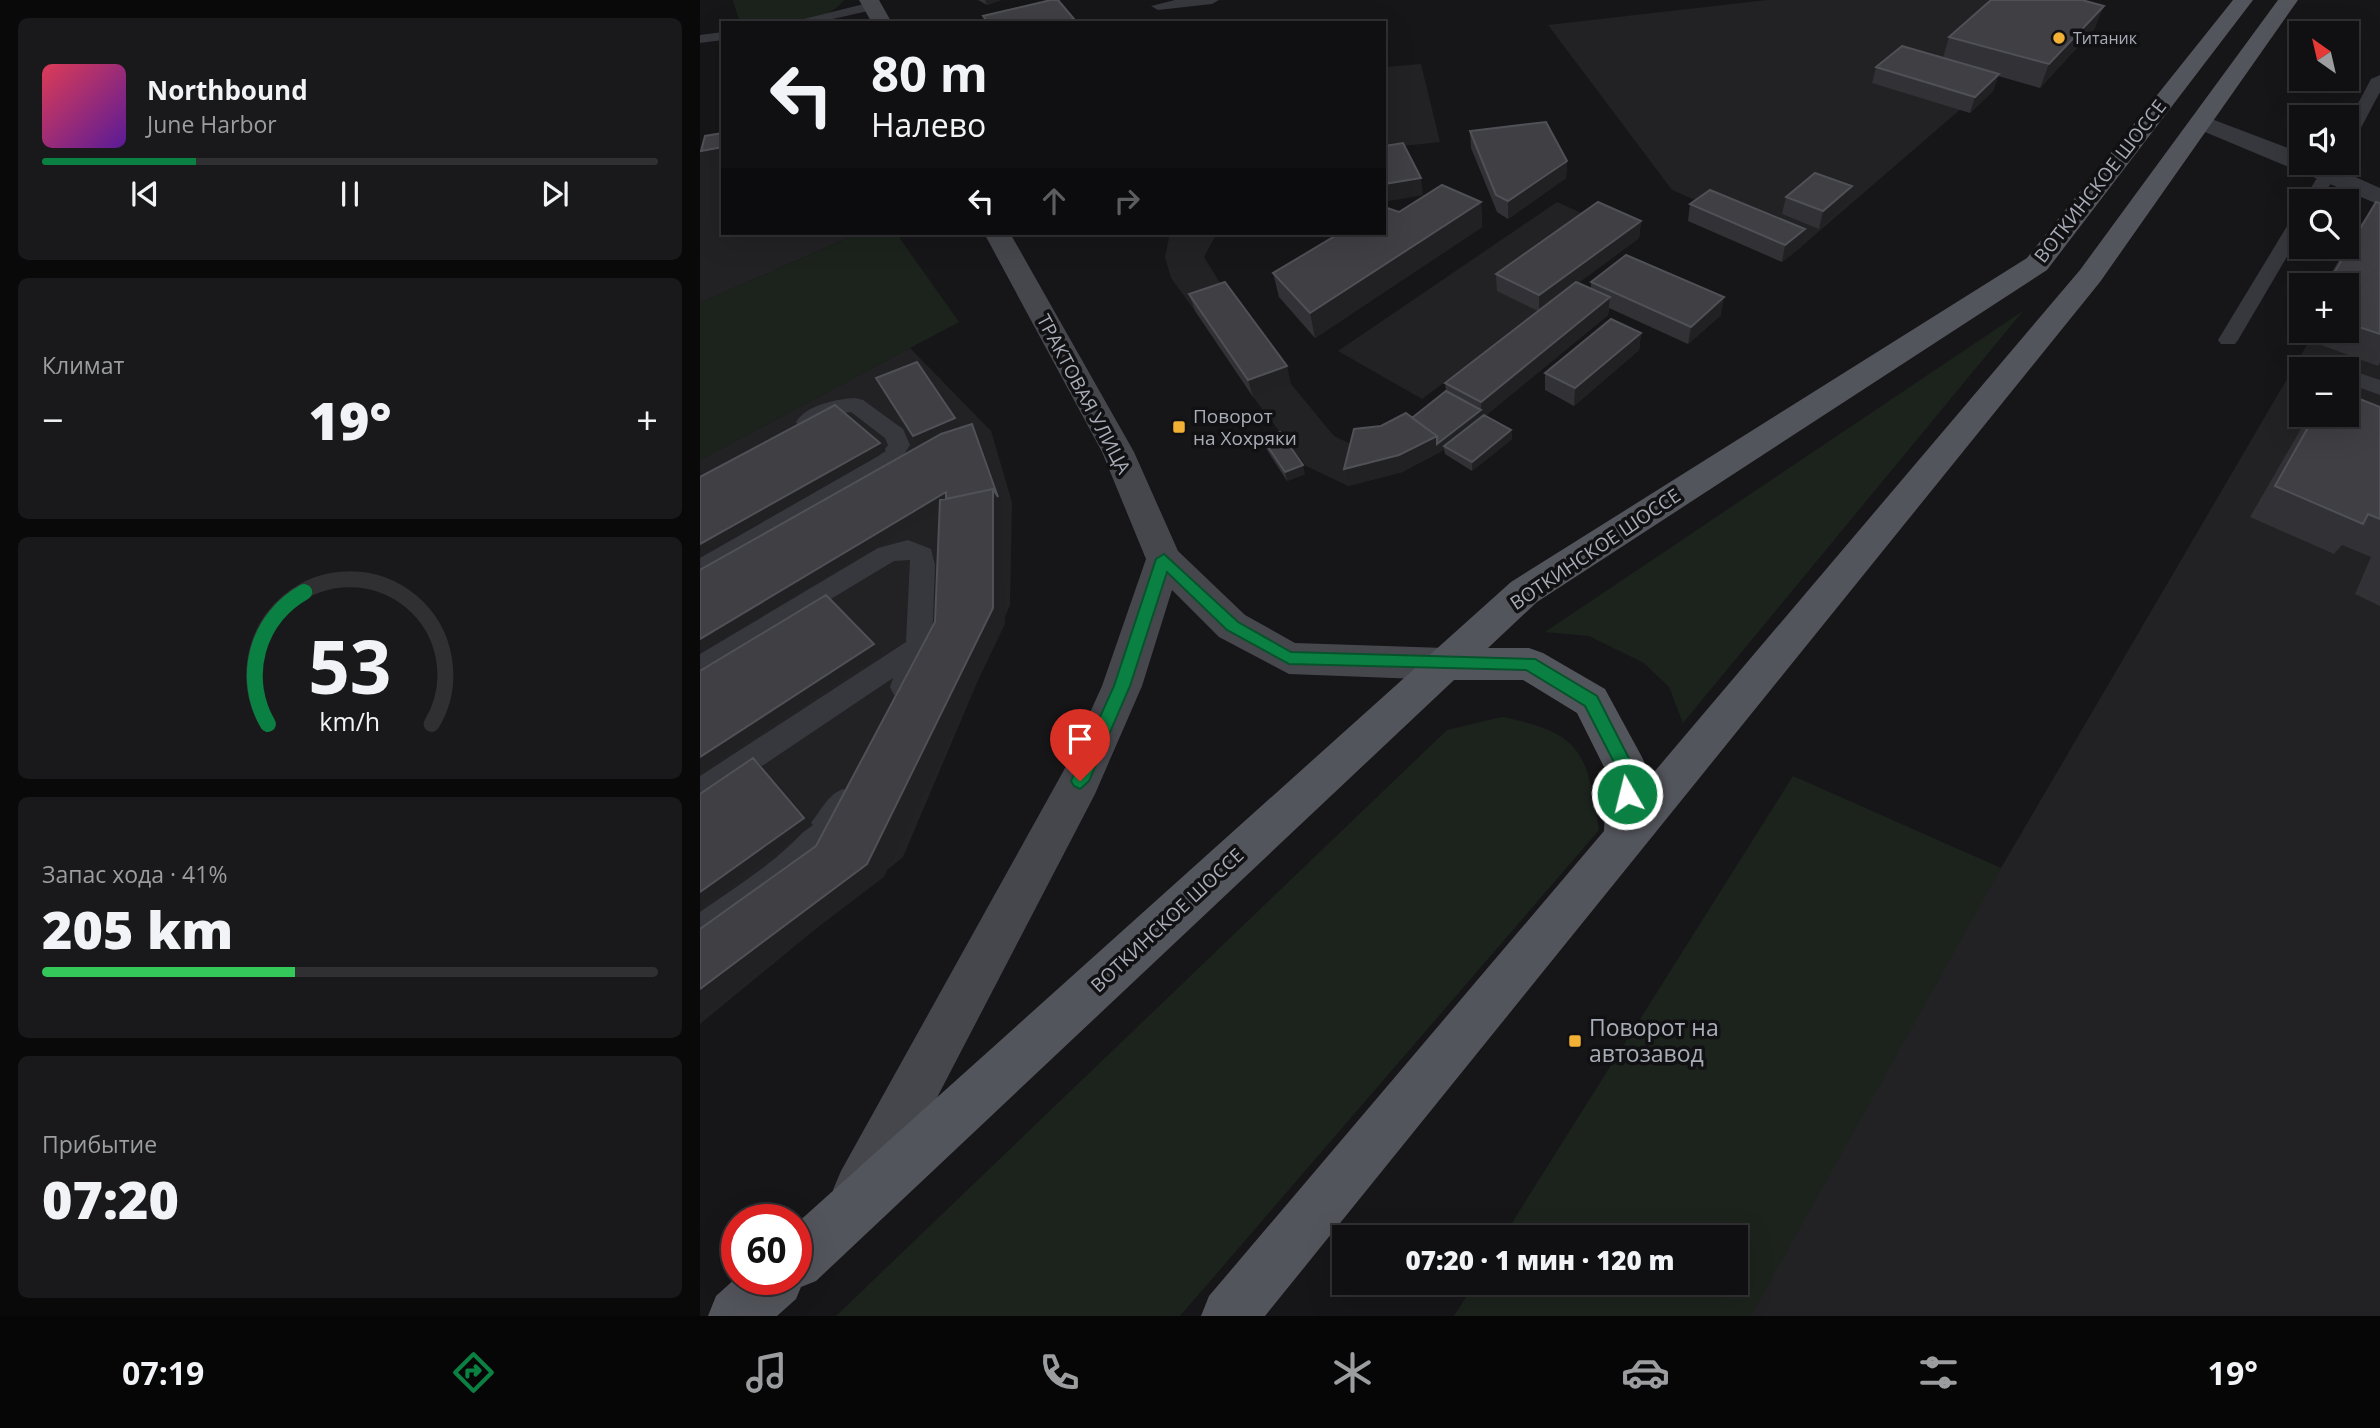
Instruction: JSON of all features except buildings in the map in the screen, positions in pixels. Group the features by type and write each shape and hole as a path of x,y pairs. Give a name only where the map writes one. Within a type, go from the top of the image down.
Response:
{"main road":[{"name":"ВОТКИНСКОЕ ШОССЕ","path":"812,1246 1524,592 2037,264 2243,0"},
{"path":"1228,1316 2090,276 2288,0"},
{"path":"1445,664 1529,664 1591,701 1628,772 1625,839"},
{"path":"736,1316 759,1295"}],"street":[{"path":"2201,122 2289,157"},
{"path":"2343,175 2380,197"},
{"name":"ТРАКТОВАЯ УЛИЦА","path":"998,235 1118,452 1164,559"},
{"path":"845,1216 1080,781 1122,686 1164,559 1232,626 1289,658 1445,664"}],"lane":[{"path":"1158,6 1212,0"},
{"path":"806,21 874,10"},
{"path":"700,39 721,36"},
{"path":"2359,116 2379,79"},
{"path":"2228,340 2289,238"},
{"path":"2359,380 2380,388"},
{"path":"700,569 888,461 898,445 895,434 855,405 839,406 793,429"},
{"path":"700,667 887,554 900,550 915,550 922,555 919,647 911,672 888,714"},
{"path":"700,792 919,647"},
{"path":"700,930 803,853 834,819 857,775"}],"shaded area":[{"path":"733,0 844,0 835,9 810,20 739,21"},
{"path":"1767,0 1988,0 2004,4 1999,76 1801,247 1672,190 1548,25"},
{"path":"1421,64 1440,142 1386,148 1386,67"},
{"path":"721,146 721,235 854,235 700,303 700,150"},
{"path":"1557,202 1597,220 1539,312 1422,399 1338,351"},
{"path":"2380,220 2380,1316 1749,1316 1762,1260 2001,868 2289,375 2289,427 2359,427 2359,357 2300,357 2308,343 2359,343 2359,273 2353,273"},
{"path":"854,235 897,235 959,322 700,460 700,303"},
{"path":"1170,235 1216,235 1204,257 1230,299 1195,311 1171,278 1165,257"},
{"path":"2023,311 1683,723 1669,687 1644,663 1589,636 1545,632"},
{"path":"910,348 991,431 1012,502 1010,605 903,857 700,1024 700,460"},
{"path":"1291,384 1334,436 1357,447 1348,486 1306,466 1253,397"},
{"path":"1502,717 1550,731 1565,739 1576,751 1590,782 1599,830 1180,1316 836,1316 1447,730"},
{"path":"1793,776 2001,868 1751,1316 1454,1316 1467,1295 1748,1295 1748,1225 1511,1225"}],"place":[{"name":"Титаник","path":"2059,38"},
{"name":"Поворот на Хохряки","path":"1179,427"},
{"name":"Поворот на автозавод","path":"1575,1041"}],"route":[{"path":"1080,781 1122,686 1164,559 1232,626 1289,658 1529,664 1591,701 1628,772 1627,794"}]}
